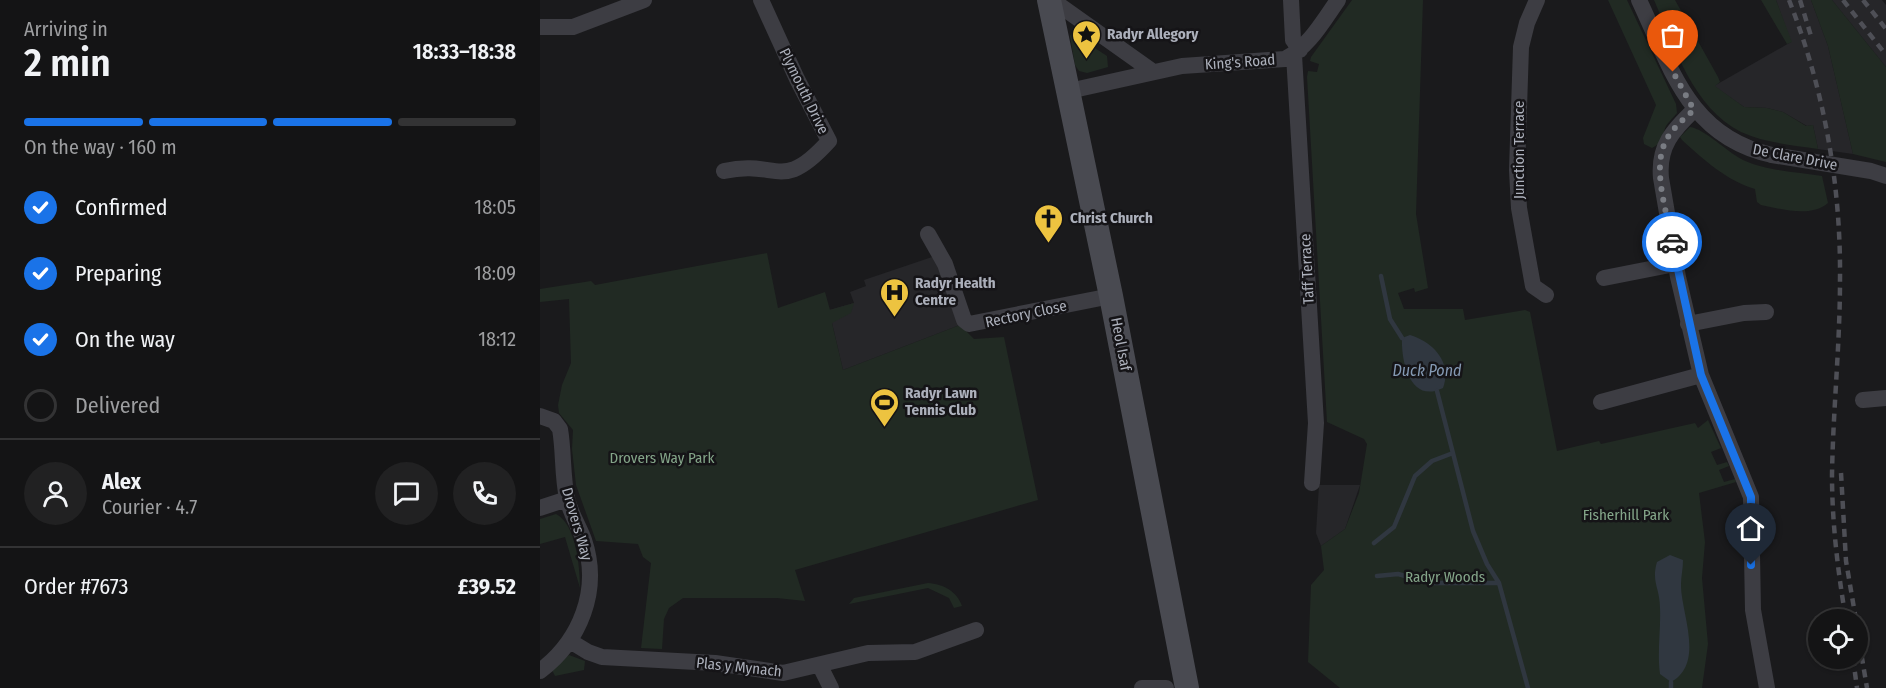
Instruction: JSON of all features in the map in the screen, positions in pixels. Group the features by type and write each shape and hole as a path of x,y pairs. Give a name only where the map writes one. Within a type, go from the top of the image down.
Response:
{"main road":[{"name":"Heol Isaf","path":"1051,0 1111,296 1186,688"}],"street":[{"path":"540,27 573,27 644,0"},
{"name":"Plymouth Drive","path":"724,171 744,168 784,173 794,171 805,165 829,141 796,80 761,0"},
{"path":"1051,0 1152,72"},
{"name":"Taff Terrace","path":"1291,0 1293,40 1297,52 1316,423 1312,483"},
{"path":"1297,52 1338,0"},
{"name":"Junction Terrace","path":"1537,0 1527,23 1521,47 1517,184 1533,286 1546,295"},
{"name":"De Clare Drive","path":"1639,0 1680,87 1694,110 1730,140 1747,148 1772,155 1871,171 1886,176"},
{"name":"King's Road","path":"1069,91 1182,66 1278,61 1297,52"},
{"path":"1694,110 1669,135 1661,153 1661,178 1675,264 1701,375 1751,497 1753,610 1767,688"},
{"name":"Rectory Close","path":"928,234 937,246 964,320 969,324 1111,296"},
{"path":"1604,278 1675,264"},
{"path":"1688,324 1744,313 1766,312"},
{"path":"1601,402 1701,375"},
{"path":"1863,400 1886,398"},
{"name":"Drovers Way","path":"540,416 554,421 560,429 567,499 584,540 589,566 588,599 570,642"},
{"path":"540,508 567,499"},
{"name":"Plas y Mynach","path":"570,642 602,657 715,663 783,673 868,653 915,652 976,630"},
{"path":"540,671 570,642"},
{"path":"820,666 831,688"},
{"path":"1142,688 1166,688"}],"shaded area":[{"path":"1776,0 1811,0 1828,46 1853,154 1818,149 1813,125 1807,126 1783,112 1767,108 1744,107 1714,86 1791,42"},
{"path":"1832,0 1882,0 1886,5 1886,67"},
{"name":"Radyr Health Centre","path":"935,256 960,325 843,370 829,310 854,303 850,292 866,286 864,280"},
{"path":"1319,485 1360,485 1345,529 1321,546 1316,533"}],"green space":[{"path":"1352,0 1423,0 1416,214 1428,288 1415,292 1414,288 1398,293 1404,309 1463,309 1465,320 1525,310 1530,312 1557,451 1599,441 1601,444 1695,423 1698,428 1708,420 1721,448 1711,452 1717,465 1727,462 1729,466 1719,470 1724,482 1735,479 1736,482 1699,493 1705,542 1702,578 1708,644 1702,688 1340,688 1308,662 1311,585 1324,570 1321,546 1345,529 1359,493 1367,444 1364,439 1327,422 1307,77 1308,71 1317,72 1319,64 1310,61 1311,57"},
{"path":"1608,0 1627,0 1676,104 1677,113 1666,126 1660,141 1652,148 1644,144 1643,138 1656,105"},
{"path":"1654,0 1675,0 1718,77 1720,82 1715,86 1744,107 1767,108 1783,112 1806,126 1813,125 1818,149 1760,139 1741,132 1724,121 1710,108 1687,74"},
{"path":"1761,0 1776,0 1792,42 1787,44"},
{"path":"1811,0 1832,0 1886,67 1886,162 1853,154 1828,46"},
{"path":"1072,33 1107,56 1108,67 1087,73 1079,71 1075,65 1070,36"},
{"path":"1690,127 1702,132 1752,164 1822,176 1828,203 1821,208 1804,211 1761,205 1757,202 1755,189 1725,175 1682,140 1680,137"},
{"name":"Drovers Way Park","path":"767,253 778,308 825,292 830,310 854,303 851,313 832,323 843,370 960,325 974,339 1004,337 1038,500 795,570 805,601 777,598 683,598 669,608 664,619 662,649 641,648 651,563 643,557 638,544 596,541 576,485 572,449 573,430 559,413 558,405 562,385 571,363 569,299 540,302 540,289 591,281 595,285"},
{"path":"556,514 568,527 576,547 580,588 565,537 540,544 540,519"},
{"path":"928,583 949,589 957,596 962,606 954,608 949,598 928,588 849,604 854,598"},
{"path":"569,655 585,661 584,670 555,676 552,670"}],"water":[{"name":"Duck Pond","path":"1410,335 1427,343 1439,355 1445,370 1443,388 1432,391 1423,390 1416,386 1410,378 1403,359 1402,338"},
{"path":"1670,555 1683,560 1682,595 1689,636 1687,662 1681,673 1671,682 1660,674 1660,601 1655,580 1657,562"}],"waterway":[{"path":"1381,276 1390,319 1402,338"},
{"path":"1437,391 1473,531 1487,564 1499,583 1528,688"},
{"path":"1374,543 1394,527 1415,476 1432,461 1453,453"},
{"path":"1377,576 1398,574 1431,583 1499,583"},
{"path":"1671,682 1671,688"}],"railway":[{"path":"1789,0 1821,102 1834,173 1840,244 1840,304 1832,493 1844,609"},
{"path":"1800,0 1811,36"},
{"path":"1843,0 1886,55"},
{"path":"1863,0 1886,29"},
{"path":"1841,473 1846,561 1854,609"},
{"path":"1854,669 1857,688"},
{"path":"1864,669 1867,688"}],"way so far":[{"path":"1672,242 1661,178 1661,153 1669,135 1694,110 1673,72"}],"place":[{"name":"Radyr Allegory","path":"1086,60"},
{"name":"Christ Church","path":"1049,244"},
{"name":"Radyr Health Centre","path":"894,318"},
{"name":"Radyr Lawn Tennis Club","path":"884,428"}],"route":[{"path":"1672,242 1681,292 1701,375 1751,497 1751,565"}],"park label":[{"name":"Fisherhill Park","path":"1626,515"},
{"name":"Radyr Woods","path":"1445,577"}]}
